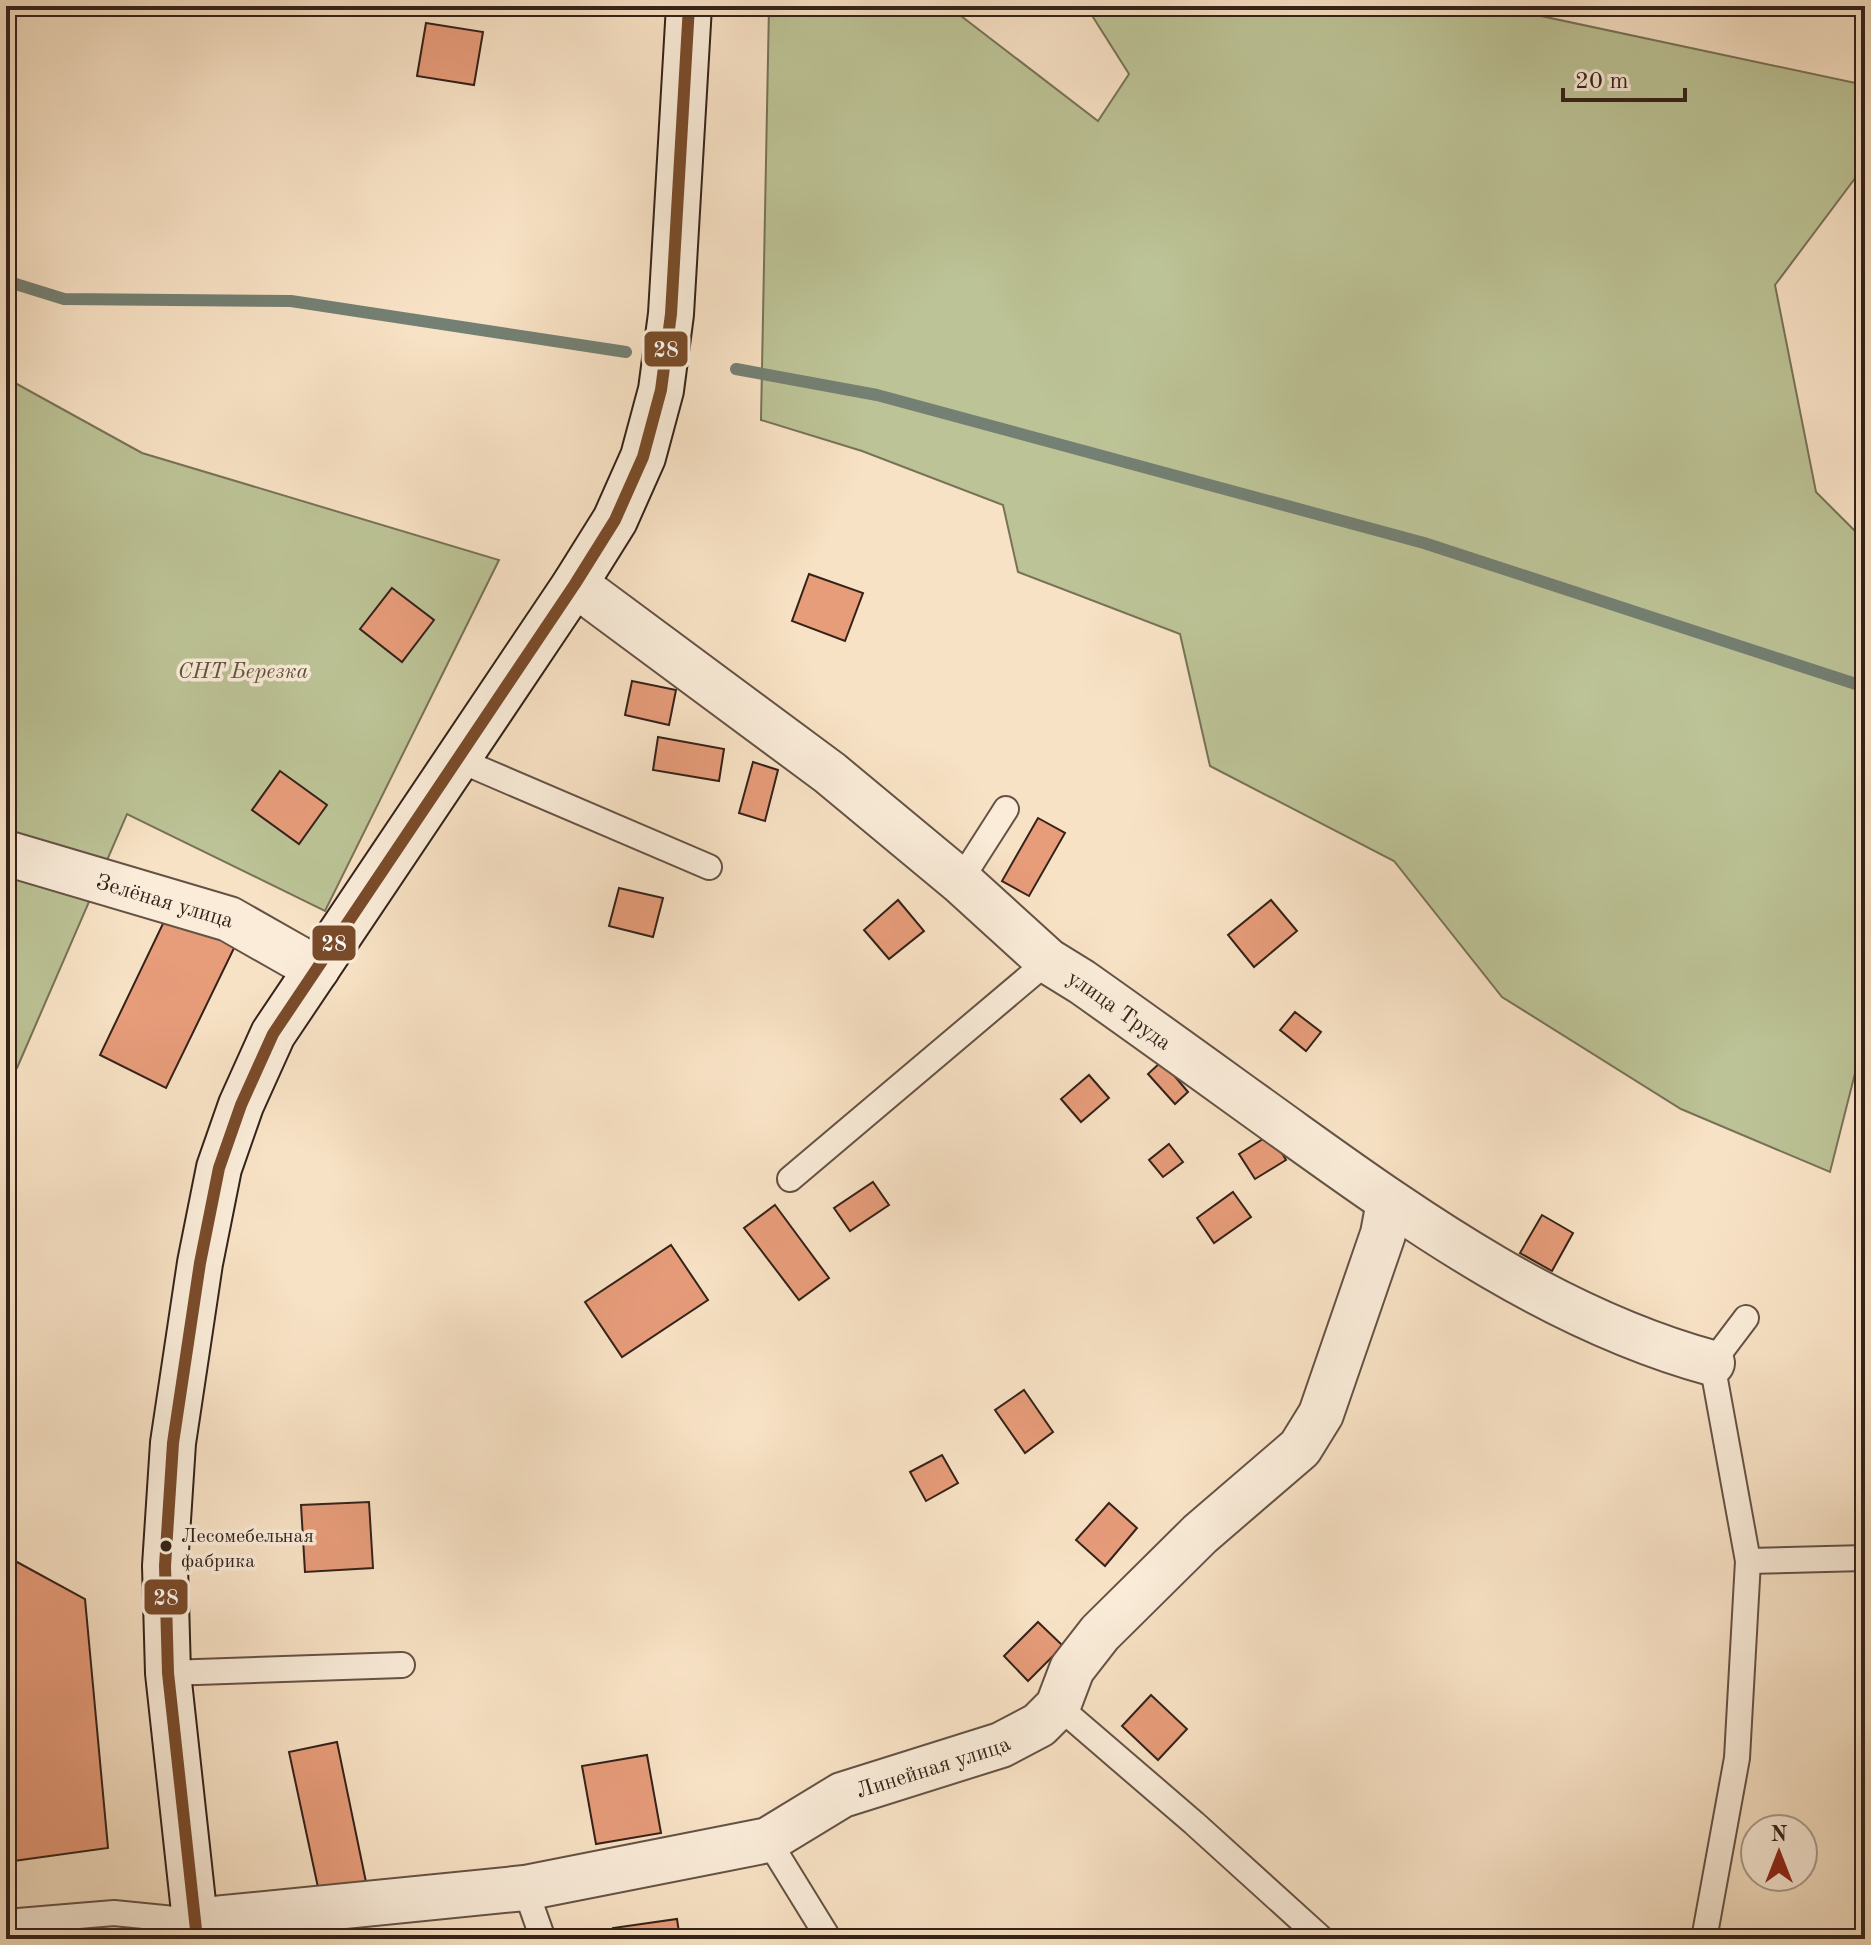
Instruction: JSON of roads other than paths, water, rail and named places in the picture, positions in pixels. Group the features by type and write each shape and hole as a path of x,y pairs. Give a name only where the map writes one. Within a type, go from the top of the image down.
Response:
{"street":[{"path":"195,1930 168,1673 165,1566 174,1431 200,1263 219,1168 241,1105 273,1034 575,584 615,520 643,457 661,390 671,314 689,6"},
{"name":"улица Труда","path":"575,584 830,773 960,881 1048,961 1082,982 1389,1202 1529,1289 1666,1350 1712,1363"},
{"name":"Зелёная улица","path":"6,853 229,919 317,969"},
{"name":"Линейная улица","path":"195,1930 525,1888 768,1840 842,1795 1001,1745 1039,1725 1058,1706 1072,1669 1100,1633 1200,1534 1300,1448 1321,1414 1383,1234 1389,1202"}],"lane":[{"path":"459,760 709,867"},
{"path":"960,881 1006,809"},
{"path":"790,1179 1048,961"},
{"path":"1704,1939 1737,1758 1748,1561 1712,1363 1746,1318"},
{"path":"1748,1561 1865,1558"},
{"path":"168,1673 402,1665"},
{"path":"1058,1706 1322,1939"},
{"path":"768,1840 829,1939"},
{"path":"525,1888 543,1939"},
{"path":"6,1922 114,1913 195,1930"}],"waterway":[{"path":"6,281 64,299 291,301 626,352"},
{"path":"736,369 877,395 1424,543 1865,687"}],"place":[{"name":"Лесомебельная фабрика","path":"166,1546"}],"park label":[{"name":"СНТ Березка","path":"243,670"}]}
